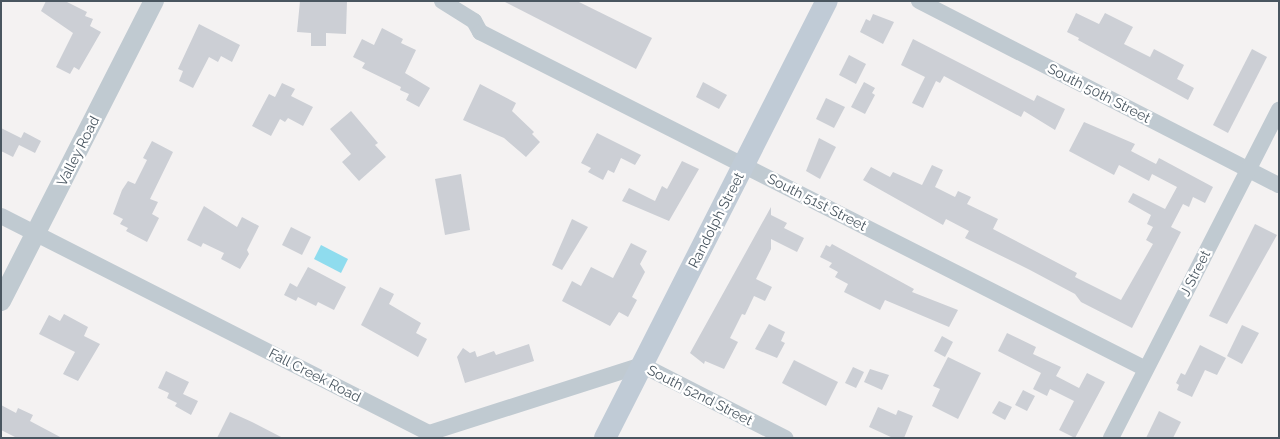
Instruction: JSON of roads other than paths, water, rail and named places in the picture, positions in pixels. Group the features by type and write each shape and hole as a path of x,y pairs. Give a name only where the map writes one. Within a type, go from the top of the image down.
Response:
{"main road":[{"name":"Randolph Street","path":"605,438 827,1"}],"street":[{"name":"Valley Road","path":"1,301 154,1"},
{"name":"South 51st Street","path":"442,1 474,21 480,32 1146,369"},
{"name":"South 50th Street","path":"919,1 1279,185"},
{"name":"J Street","path":"1111,438 1279,109"},
{"name":"Fall Creek Road","path":"1,216 428,435 642,365"},
{"name":"South 52nd Street","path":"642,365 785,438"}],"water":[{"path":"321,245 348,259 341,273 314,259"}]}
